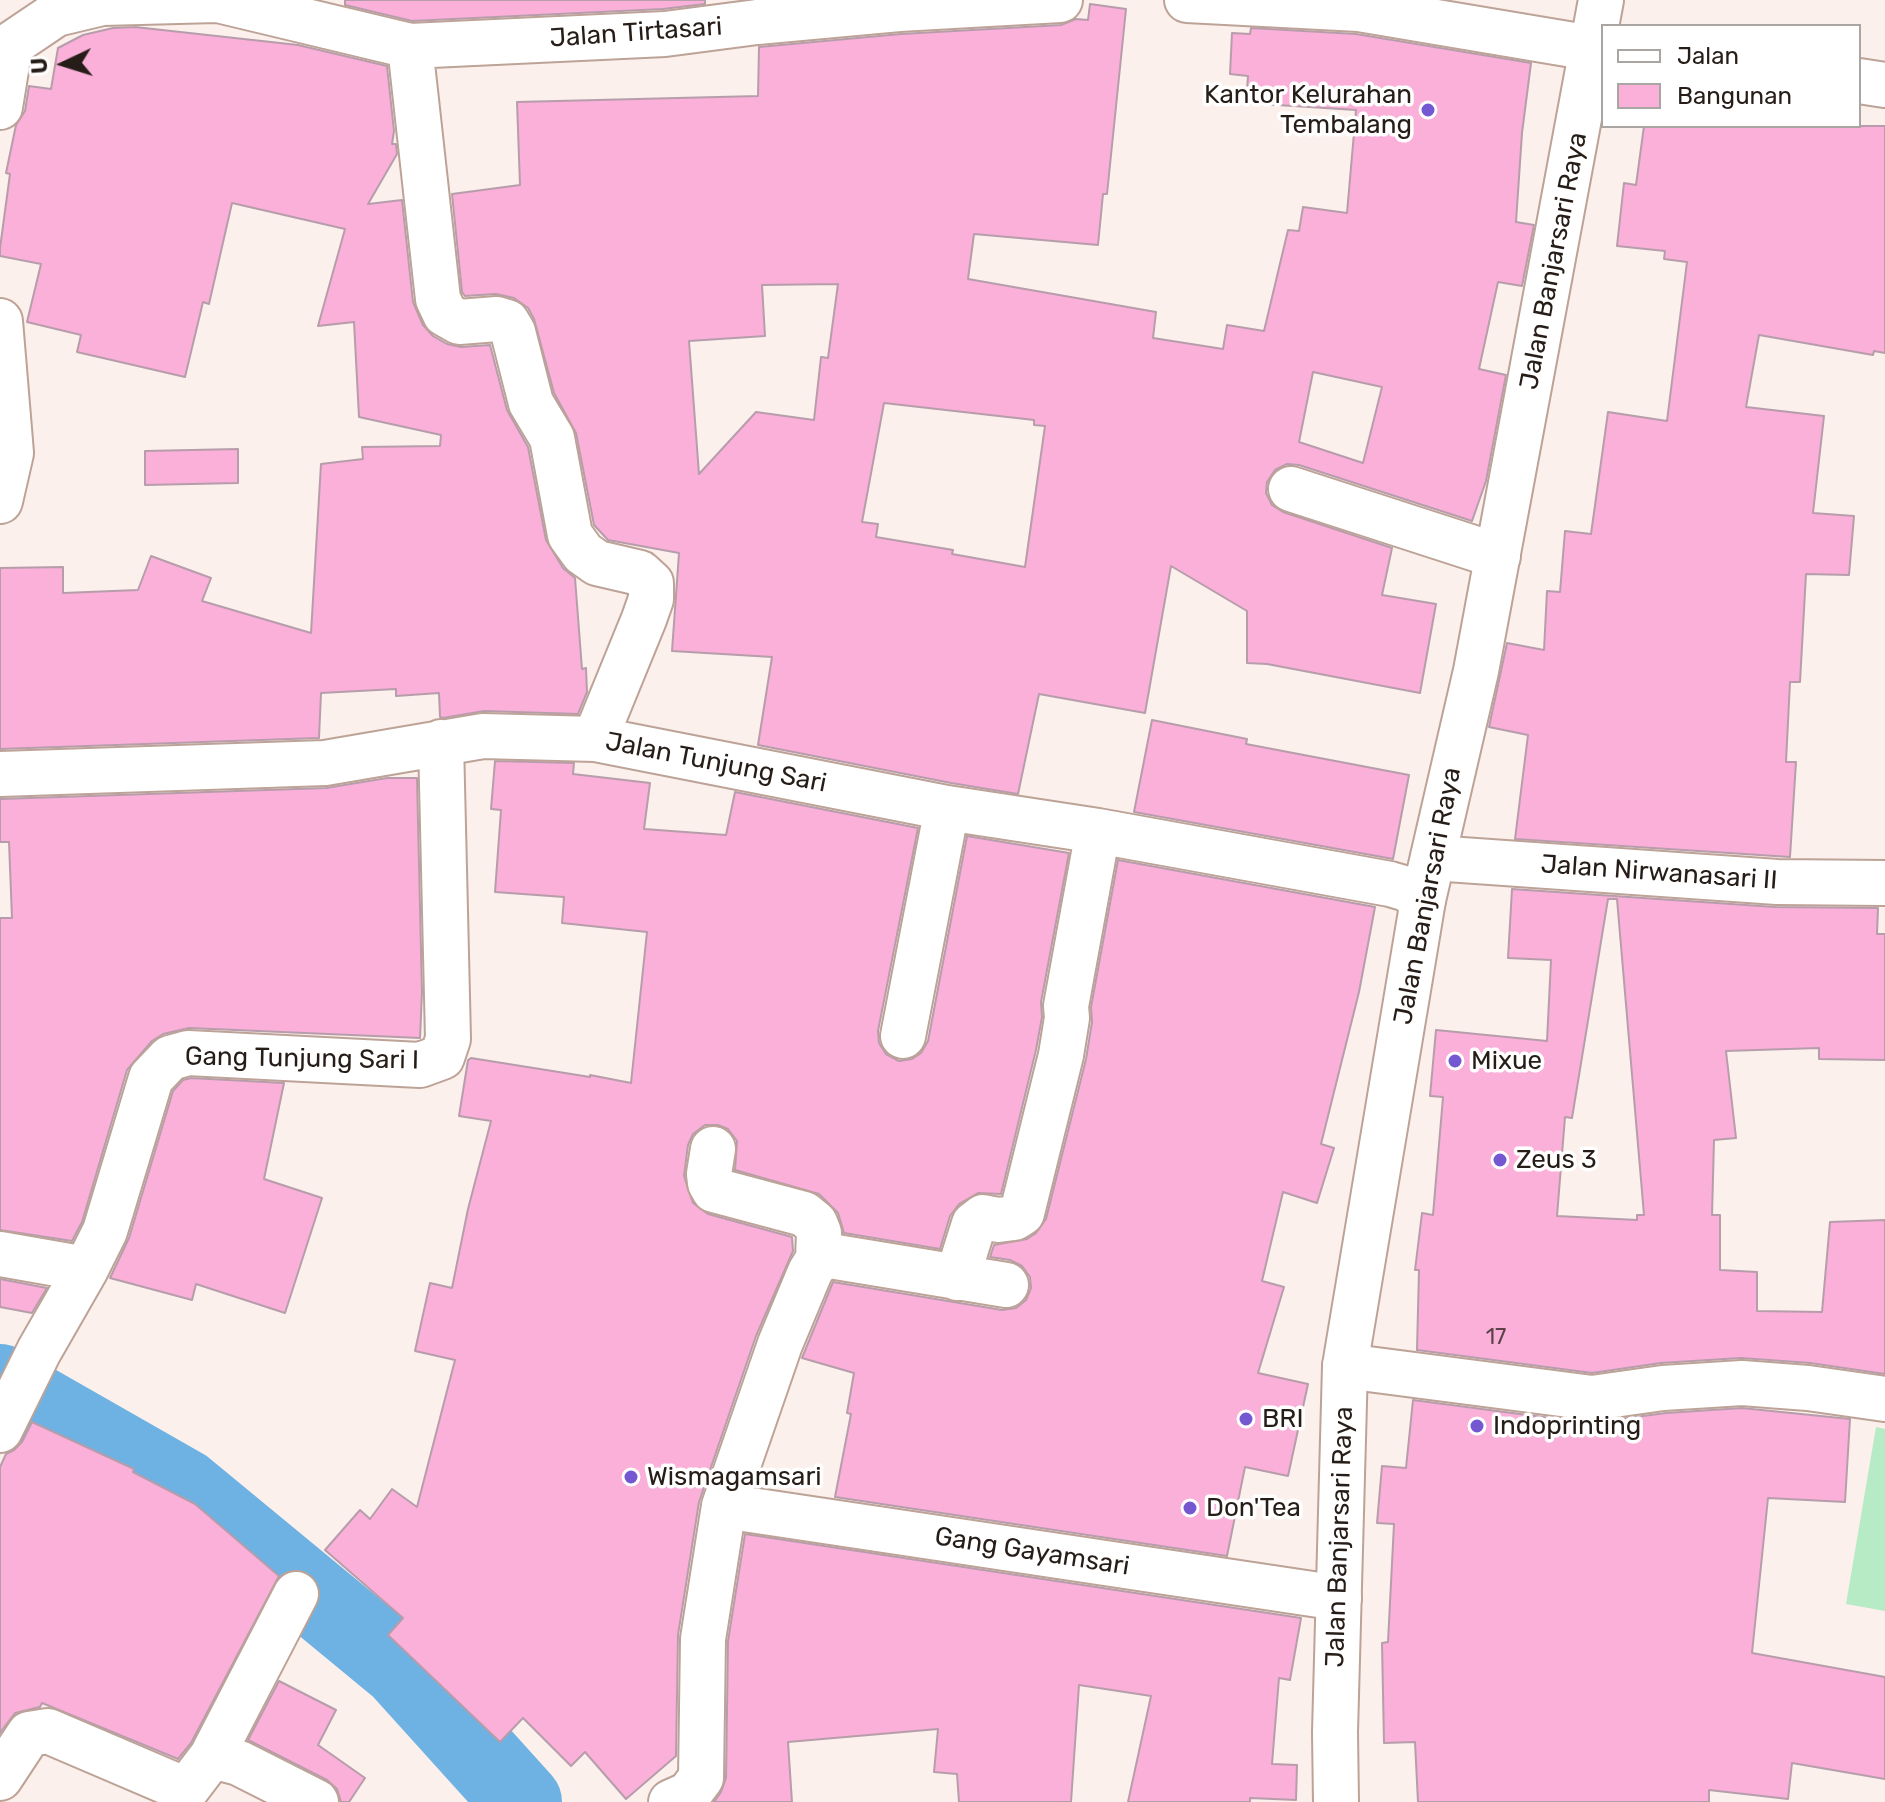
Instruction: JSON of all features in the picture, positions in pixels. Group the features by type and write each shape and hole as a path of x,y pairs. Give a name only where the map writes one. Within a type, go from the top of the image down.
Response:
{"street":[{"name":"Jalan Tirtasari","path":"0,107 10,45 56,14 102,3 217,0 410,46 663,17 757,22 899,5 1060,0"},
{"path":"1187,0 1359,9 1598,50"},
{"name":"Jalan Banjarsari Raya","path":"1336,1802 1345,1366 1423,900 1476,671 1598,50 1601,0"},
{"path":"410,46 438,299 445,314 459,322 497,319 507,322 513,332 531,403 552,438 570,535 583,553 597,563 640,573 651,583 651,599 644,619 595,739"},
{"path":"1861,81 1885,85"},
{"path":"0,321 11,453 0,501"},
{"path":"1291,489 1498,556"},
{"name":"Jalan Tunjung Sari","path":"0,774 325,763 483,736 595,739 947,808 1098,831 1390,884 1407,889 1423,900"},
{"name":"Gang Tunjung Sari I","path":"7,1417 39,1351 105,1231 151,1078 170,1058 188,1053 420,1065 442,1057 448,1039 441,742"},
{"path":"903,1036 947,808"},
{"path":"957,1278 974,1224 983,1217 998,1220 1014,1218 1022,1213 1061,1055 1066,1006 1098,831"},
{"name":"Jalan Nirwanasari II","path":"1433,858 1777,882 1885,883"},
{"path":"671,1802 689,1794 701,1778 703,1639 724,1506 780,1344 818,1259 819,1233 815,1223 804,1214 714,1190 709,1174 713,1149"},
{"path":"0,1254 86,1269"},
{"path":"818,1259 830,1256 1006,1285"},
{"path":"1345,1366 1592,1398 1663,1388 1742,1383 1885,1399"},
{"name":"Gang Gayamsari","path":"724,1506 1339,1598"},
{"path":"0,1778 29,1734 48,1731 184,1796 212,1756 296,1594"},
{"path":"212,1756 239,1763 316,1802"}],"green space":[{"path":"1876,1427 1885,1429 1885,1611 1846,1604"}],"building":[{"path":"345,0 705,0 705,4 663,9 412,21 345,5"},
{"path":"1090,4 1126,9 1107,194 1103,194 1098,245 974,234 968,279 1156,312 1153,338 1223,349 1227,325 1264,331 1288,230 1299,231 1303,207 1347,213 1356,110 1246,103 1248,76 1230,74 1232,33 1250,34 1251,28 1356,34 1531,63 1516,222 1534,225 1522,286 1498,282 1479,369 1506,375 1486,481 1472,521 1299,465 1287,464 1275,470 1267,482 1266,493 1272,505 1283,512 1392,548 1382,595 1436,604 1420,693 1267,664 1247,663 1247,611 1171,566 1145,713 1039,694 1018,794 758,745 772,657 672,651 679,553 608,540 594,525 576,433 554,393 534,319 528,308 514,298 496,294 465,296 462,292 452,194 520,185 517,102 758,96 759,47 901,34 1061,25 1076,19 1088,20","holes":["838,284 828,358 821,357 814,420 756,412 699,474 689,341 765,336 762,285","1313,372 1382,387 1363,463 1299,442","884,403 1034,420 1034,425 1045,426 1025,567 952,554 953,550 876,537 878,524 862,522"]},
{"path":"135,27 298,45 387,66 394,131 392,144 396,144 397,154 368,204 402,200 413,302 423,325 433,336 447,344 461,347 490,345 507,410 528,447 546,540 563,568 575,578 582,669 586,668 587,692 578,714 484,711 443,718 440,717 439,693 396,696 396,689 321,693 319,738 0,749 0,568 63,567 63,593 138,590 151,556 211,578 202,601 311,633 321,464 363,459 362,447 440,446 441,435 359,417 354,322 318,326 345,229 232,203 209,304 203,302 185,377 77,352 81,335 27,322 41,264 0,256 0,248 10,174 6,173 16,125 25,111 29,86 51,89 58,48 83,35"},
{"path":"1885,126 1885,353 1874,351 1873,355 1759,335 1746,407 1824,416 1813,513 1854,516 1849,575 1806,574 1800,682 1790,682 1786,762 1796,762 1790,857 1515,839 1528,735 1489,727 1507,643 1544,650 1547,591 1560,592 1565,531 1591,534 1608,412 1667,421 1687,262 1664,259 1665,251 1617,246 1624,183 1636,185 1644,128"},
{"path":"238,449 238,483 145,485 145,451"},
{"path":"1152,720 1247,739 1246,744 1409,775 1393,859 1134,812"},
{"path":"495,761 574,763 573,774 650,783 644,829 726,835 735,792 918,828 878,1031 879,1043 886,1054 899,1061 912,1059 921,1053 928,1041 967,836 1069,853 1041,1002 1042,1017 1036,1050 1001,1194 978,1193 959,1204 950,1216 940,1249 844,1233 838,1213 819,1194 735,1170 737,1141 728,1129 705,1125 693,1134 688,1145 684,1176 693,1203 708,1214 792,1237 793,1251 756,1336 699,1502 678,1635 676,1756 626,1799 585,1752 571,1766 523,1718 500,1742 388,1635 403,1618 325,1550 360,1510 370,1519 392,1489 417,1507 455,1360 415,1351 430,1283 452,1288 491,1121 459,1116 468,1060 631,1083 647,932 562,923 564,897 495,892 501,810 491,809"},
{"path":"387,778 417,778 422,992 420,1038 189,1028 163,1034 152,1041 127,1070 82,1222 72,1241 0,1230 0,918 12,918 9,842 0,842 0,799 326,788"},
{"path":"1118,860 1375,907 1359,992 1321,1144 1334,1148 1317,1203 1283,1192 1262,1281 1284,1287 1258,1373 1308,1384 1288,1476 1245,1467 1227,1556 835,1497 851,1414 847,1413 854,1373 802,1358 833,1282 1002,1310 1016,1308 1026,1300 1031,1288 1030,1277 1022,1266 1010,1260 990,1257 994,1245 1027,1239 1046,1219 1086,1059 1092,1022 1091,1007"},
{"path":"1512,889 1775,907 1878,908 1877,934 1885,934 1885,1060 1819,1059 1819,1048 1726,1051 1736,1138 1714,1140 1712,1215 1720,1215 1720,1270 1757,1272 1757,1311 1822,1312 1830,1222 1885,1220 1885,1374 1810,1363 1741,1358 1661,1363 1592,1373 1417,1350 1419,1270 1415,1270 1422,1213 1433,1215 1443,1097 1430,1096 1436,1030 1547,1041 1551,960 1508,958","holes":["1608,899 1617,899 1644,1215 1637,1215 1637,1220 1557,1216 1565,1117 1572,1118"]},
{"path":"183,1080 284,1083 264,1179 322,1198 285,1313 196,1284 192,1300 110,1278 129,1238 173,1091"},
{"path":"0,1279 47,1288 32,1313 0,1307"},
{"path":"1413,1400 1589,1423 1666,1413 1742,1408 1850,1419 1845,1502 1768,1498 1752,1653 1885,1677 1885,1779 1792,1763 1788,1799 1709,1790 1709,1802 1418,1802 1415,1742 1384,1743 1382,1643 1388,1642 1394,1524 1377,1523 1382,1466 1406,1468"},
{"path":"32,1422 134,1469 133,1472 195,1504 279,1576 191,1743 178,1759 42,1703 40,1707 15,1713 0,1733 0,1467 6,1454 22,1442"},
{"path":"745,1534 1301,1618 1290,1680 1279,1678 1272,1764 1297,1765 1296,1800 1250,1798 1250,1802 1128,1802 1151,1696 1079,1685 1071,1802 959,1802 957,1774 934,1772 938,1729 788,1742 792,1802 714,1802 726,1778 728,1641"},
{"path":"279,1681 336,1710 318,1745 365,1778 349,1802 341,1802 337,1789 327,1780 248,1740"}],"waterway":[{"path":"0,1384 184,1489 401,1668 522,1802"}],"place":[{"name":"Kantor Kelurahan Tembalang","path":"1428,110"},
{"name":"Mixue","path":"1455,1061"},
{"name":"Zeus 3","path":"1500,1160"},
{"name":"BRI","path":"1246,1419"},
{"name":"Indoprinting","path":"1477,1426"},
{"name":"Wismagamsari","path":"631,1477"},
{"name":"Don'Tea","path":"1190,1508"}]}
